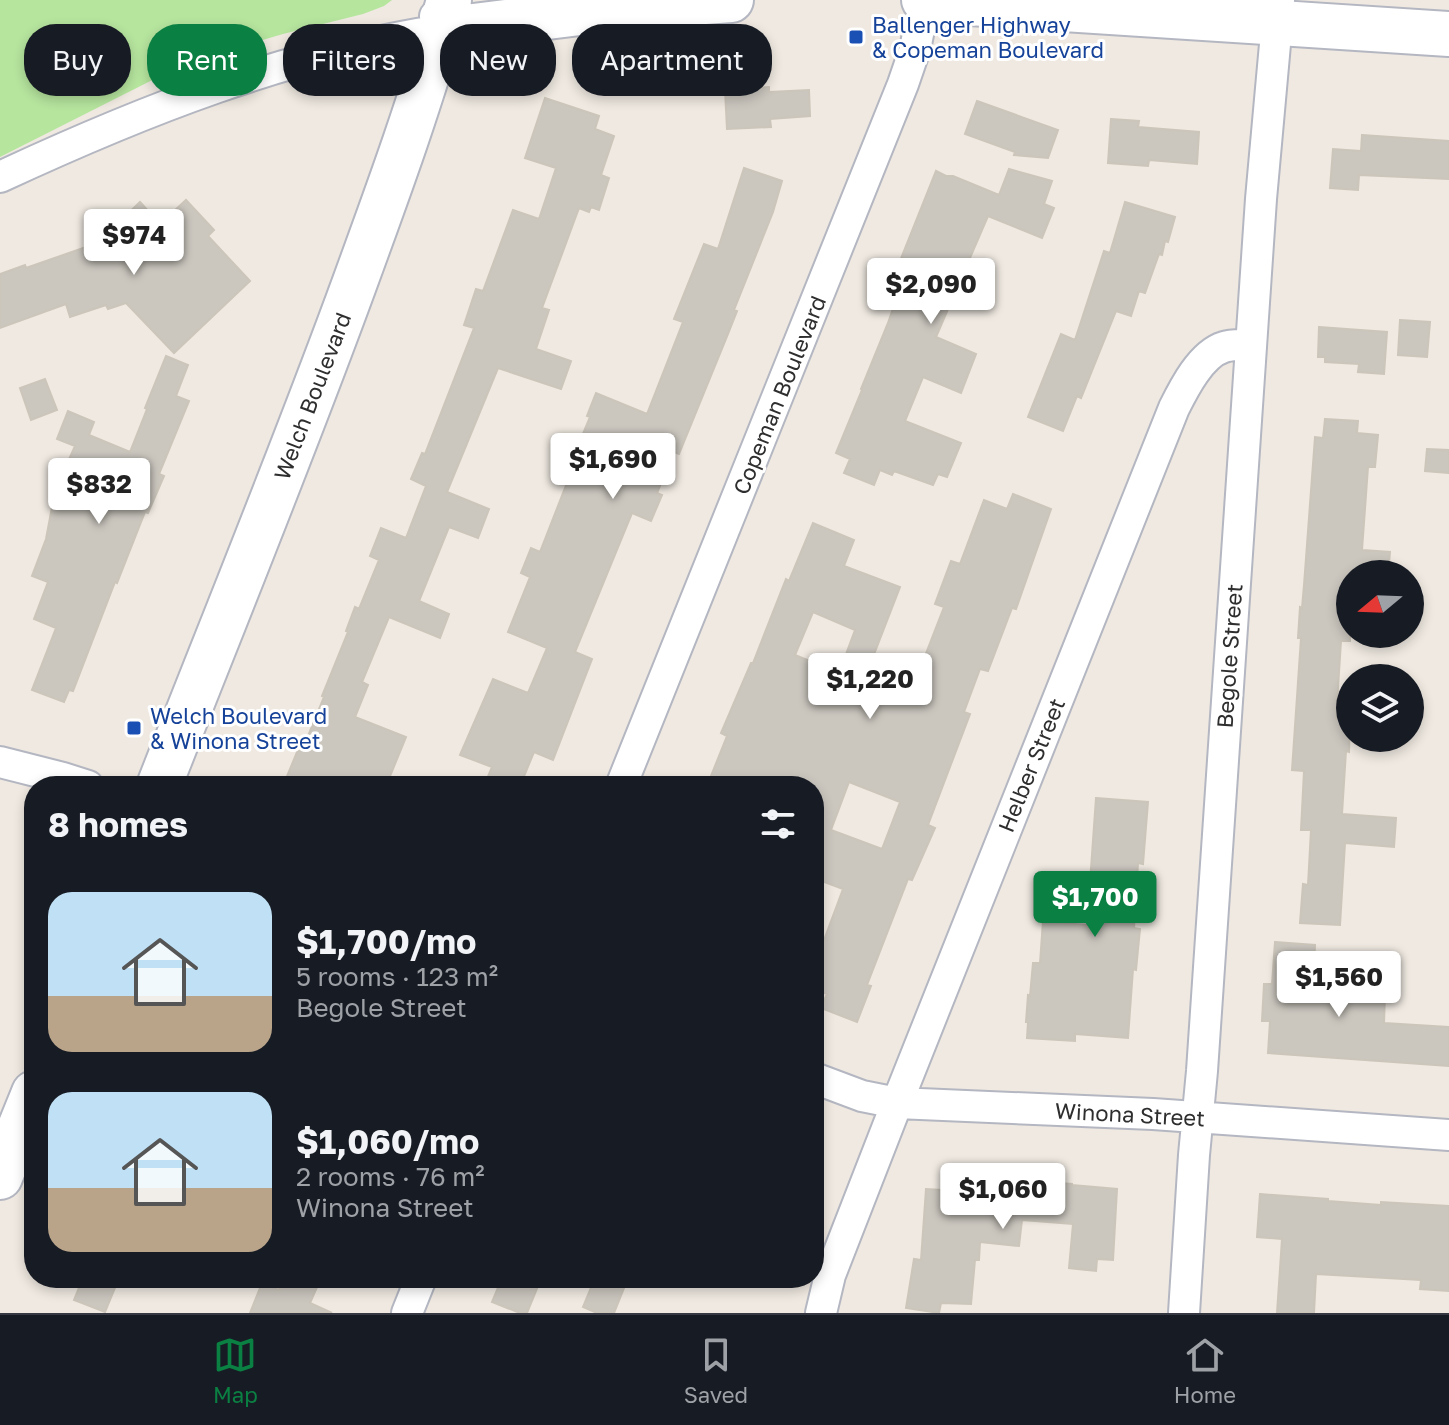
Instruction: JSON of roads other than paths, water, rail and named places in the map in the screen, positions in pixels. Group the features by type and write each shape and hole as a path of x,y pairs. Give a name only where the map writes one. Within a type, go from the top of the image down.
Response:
{"main road":[{"path":"439,10 612,9 731,0"},
{"path":"925,0 1278,11 1449,34"},
{"name":"Welch Boulevard","path":"163,776 306,415 405,144 439,10"},
{"path":"0,1177 24,1118"}],"street":[{"name":"Copeman Boulevard","path":"625,776 903,84 915,49 925,0"},
{"path":"0,177 122,122 204,91 315,56 390,39 439,10"},
{"name":"Begole Street","path":"1184,1313 1250,345 1278,11"},
{"name":"Helber Street","path":"821,1313 830,1275 897,1103 1174,408 1193,375 1215,351 1229,345 1250,345"},
{"path":"0,762 55,776"},
{"name":"Winona Street","path":"824,1082 862,1096 897,1103 1198,1117 1449,1135"},
{"path":"407,1313 417,1288"}],"place":[{"name":"Ballenger Highway & Copeman Boulevard","path":"856,37"},
{"name":"Welch Boulevard & Winona Street","path":"134,728"}]}
